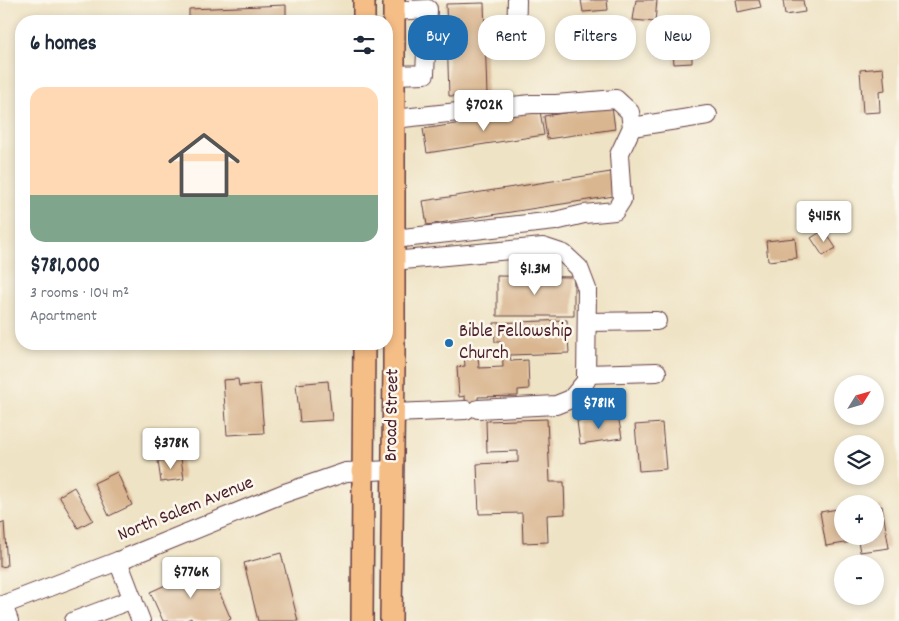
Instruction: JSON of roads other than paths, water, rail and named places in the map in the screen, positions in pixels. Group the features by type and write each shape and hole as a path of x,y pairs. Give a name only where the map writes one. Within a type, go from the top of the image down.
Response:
{"main road":[{"path":"364,0 364,15"},
{"name":"Broad Street","path":"391,621 394,413 394,5"},
{"name":"Broad Street","path":"362,621 364,350"}],"street":[{"path":"517,0 517,15"},
{"path":"394,5 432,5 425,74 394,75"},
{"path":"394,119 531,104 616,99 630,112 632,127 619,155 622,200 615,211 584,214 555,221 394,239"},
{"path":"632,127 708,115"},
{"path":"394,261 543,247 564,254 579,268 587,288 586,381 571,399 556,405 394,413"},
{"path":"587,322 657,321"},
{"path":"586,374 656,372"},
{"name":"North Salem Avenue","path":"4,610 282,494 346,472 392,470"},
{"path":"118,561 142,621"},
{"path":"74,621 133,599"}],"place":[{"name":"Bible Fellowship Church","path":"449,343"}]}
